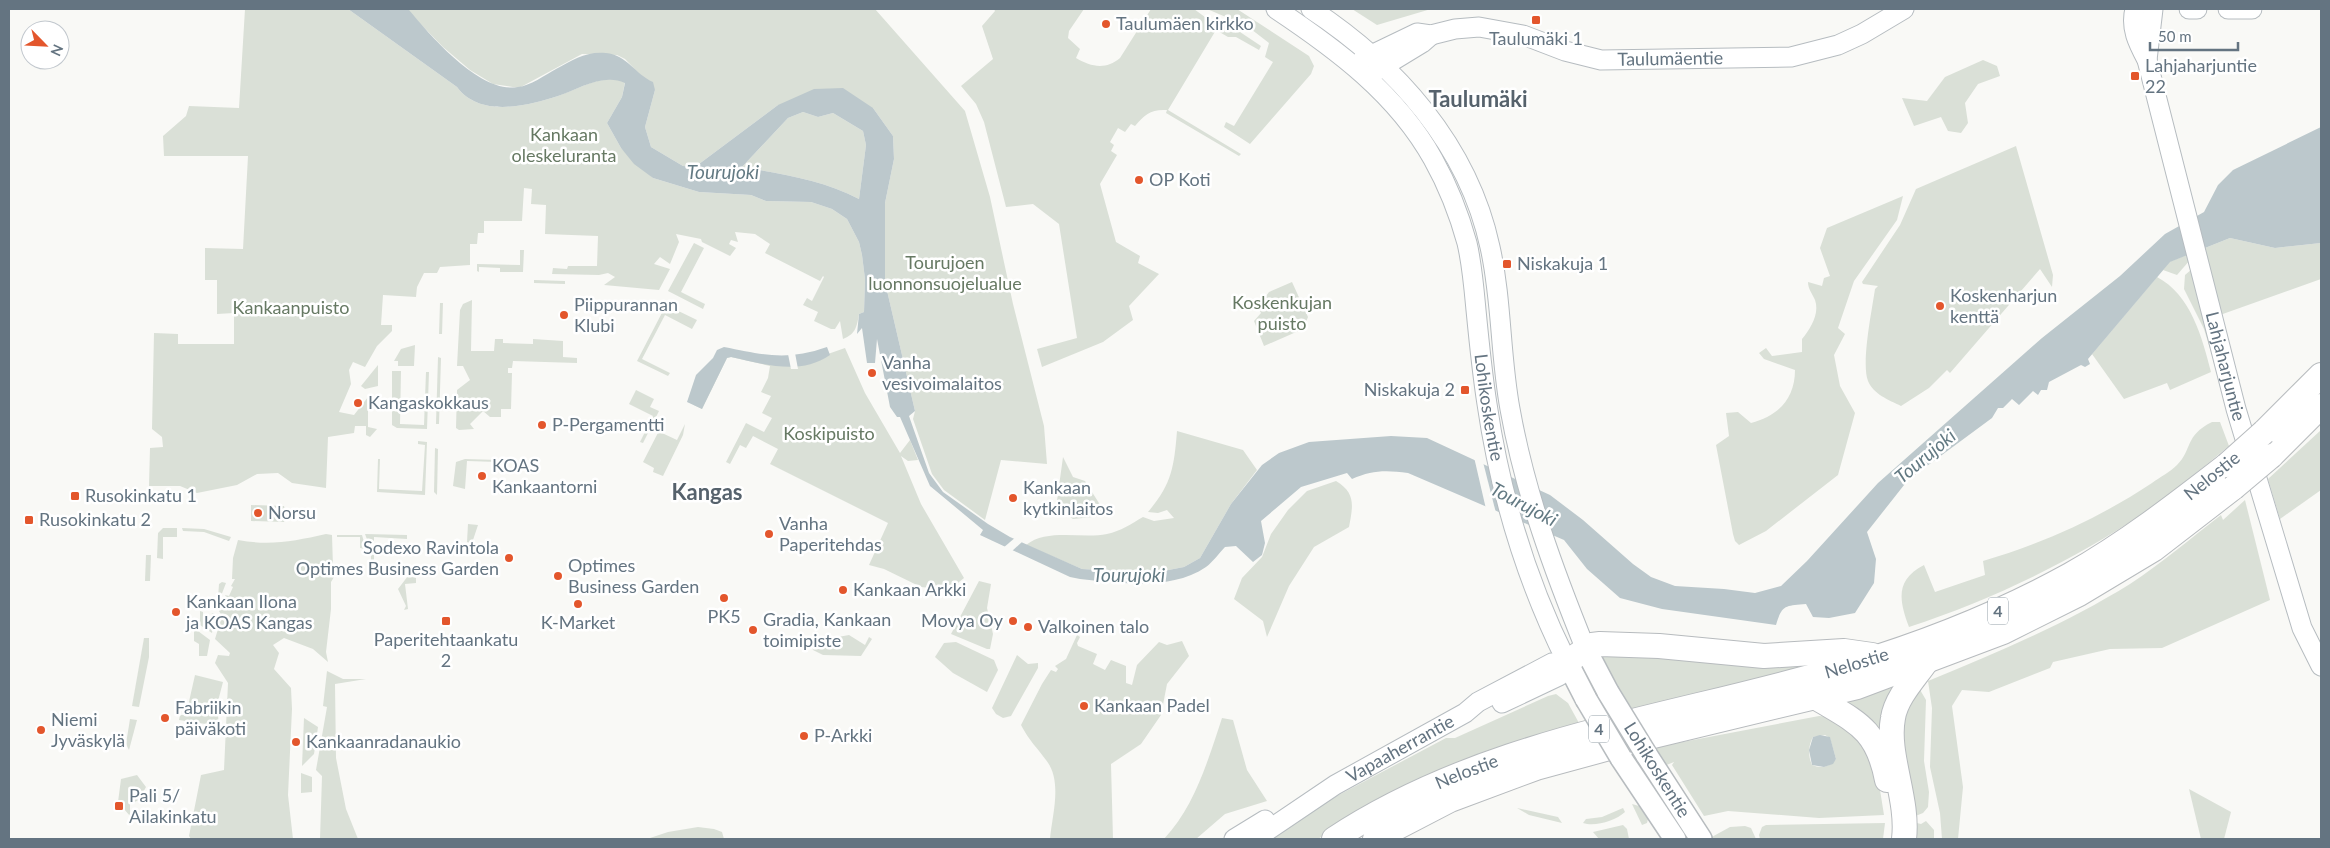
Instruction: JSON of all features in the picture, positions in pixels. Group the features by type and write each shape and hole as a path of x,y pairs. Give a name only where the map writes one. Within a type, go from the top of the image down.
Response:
{"highway":[{"name":"Nelostie","path":"1334,839 1404,798 1518,752 1571,736 1852,665 1930,639 1995,612 2071,574 2159,516 2227,465 2264,432 2321,375"},
{"name":"Nelostie","path":"1375,839 1450,800 1536,768 1857,687 2003,632 2079,594 2154,549 2271,456 2321,406"},
{"path":"1576,656 1592,645 1626,644 1764,656 1844,651 1878,656"},
{"path":"1904,839 1906,826 1904,802 1891,734 1893,717 1908,688 1926,662"},
{"path":"1815,697 1864,727 1876,745 1886,775 1891,803 1891,839"}],"main road":[{"name":"Lohikoskentie","path":"1276,9 1332,45 1360,71 1412,126 1433,159 1453,203 1467,244 1490,426 1522,552 1539,601 1576,656 1608,692 1701,839"},
{"name":"Lohikoskentie","path":"1311,9 1379,60 1431,118 1462,169 1482,217 1490,248 1504,370 1516,440 1530,499 1552,568 1586,699 1675,839"},
{"name":"Taulumäentie","path":"1360,71 1417,33 1430,34 1479,27 1501,29 1587,57 1615,62 1791,57 1838,45 1862,34 1904,9"},
{"name":"Lahjaharjuntie","path":"2135,9 2133,17 2136,39 2147,60 2236,409 2300,621 2321,666"},
{"name":"Lahjaharjuntie","path":"2147,60 2153,9"},
{"path":"2189,9 2197,9"},
{"path":"2228,9 2252,9"},
{"name":"Vapaaherrantie","path":"1255,839 1335,785 1465,713 1478,702 1545,666 1576,656"},
{"name":"Vapaaherrantie","path":"1234,839 1305,797 1335,785"}],"green space":[{"path":"245,9 348,9 457,87 467,97 478,103 491,106 518,106 532,103 608,79 625,82 622,97 607,123 621,148 653,178 699,192 751,195 766,201 811,202 832,209 847,219 859,242 862,255 865,279 864,312 859,314 851,335 843,339 840,321 835,329 831,329 814,321 818,312 803,305 807,298 812,301 824,277 820,281 765,253 770,244 755,234 735,232 738,242 731,240 729,244 736,248 730,256 702,242 701,239 676,234 679,242 670,264 660,257 654,264 670,269 659,290 604,285 615,277 608,273 599,275 552,274 553,268 567,269 568,266 597,266 598,236 545,234 546,205 531,204 532,189 524,188 522,221 484,221 484,233 478,233 477,244 470,244 470,265 440,267 437,273 424,273 417,287 416,297 383,295 381,325 392,325 392,331 377,346 365,367 353,362 349,370 351,384 339,412 354,415 368,397 368,427 377,429 370,437 366,435 366,426 355,426 354,433 328,437 326,488 292,483 278,473 257,474 237,485 197,493 180,486 149,486 150,448 163,447 162,437 152,429 154,333 178,334 178,344 234,344 234,313 217,314 217,280 205,280 205,248 243,249 248,156 164,156 163,136 186,116 189,106 239,108"},
{"name":"Tourujoen luonnonsuojelualue","path":"406,9 875,9 965,111 990,197 1013,304 1044,426 1047,464 1001,460 985,520 944,490 932,474 913,419 915,411 885,282 885,203 894,159 893,136 873,108 778,105 695,167 683,166 651,147 645,127 655,90 625,59 617,55 582,54 519,88 493,84 470,70 443,47"},
{"path":"994,9 1084,9 1069,31 1068,38 1080,49 1076,58 1098,66 1115,62 1120,58 1151,9 1194,9 1209,20 1207,25 1215,30 1218,24 1234,28 1261,46 1259,50 1236,37 1228,37 1216,30 1168,110 1241,154 1239,156 1166,113 1167,110 1157,110 1149,113 1135,126 1131,124 1125,132 1118,128 1110,142 1114,145 1111,151 1117,155 1100,184 1116,242 1140,256 1138,263 1159,274 1129,306 1133,320 1103,342 1042,367 1037,349 1077,338 1059,224 1033,204 1006,207 984,122 976,104 961,86 993,59 982,26 995,11"},
{"path":"1207,9 1237,9 1309,56 1314,66 1311,74 1250,144 1224,127 1226,122 1234,126 1273,62 1265,57 1269,43 1247,26"},
{"path":"1352,9 1431,9 1377,25"},
{"path":"1983,60 1997,66 2000,76 1978,84 1965,103 1968,123 1961,133 1948,131 1941,117 1914,126 1902,98 1927,101 1945,77"},
{"path":"803,112 818,117 833,113 863,131 866,145 859,199 817,182 742,167 788,118"},
{"name":"Koskenharjun kenttä","path":"2016,146 2053,275 2052,287 2040,269 1950,373 1947,370 1929,388 1901,406 1877,393 1868,381 1866,362 1868,336 1875,289 1878,286 1863,284 1862,282 1900,225 1916,189"},
{"path":"1903,196 1897,220 1854,281 1838,328 1845,334 1834,355 1840,386 1855,413 1838,475 1766,531 1739,545 1735,541 1733,534 1716,445 1729,436 1726,413 1738,412 1751,423 1769,416 1783,405 1792,390 1795,370 1764,359 1759,353 1766,348 1772,356 1802,352 1802,339 1811,326 1816,311 1815,300 1809,289 1808,282 1822,286 1824,278 1830,276 1820,248 1827,228"},
{"path":"2230,238 2275,248 2321,243 2321,279 2220,315 2205,248"},
{"path":"694,243 704,248 681,292 705,304 703,309 668,291"},
{"path":"520,250 524,250 523,272 500,272 500,268 479,267 479,272 477,271 477,264 520,265"},
{"path":"2189,254 2190,260 2177,275 2163,270 2169,262"},
{"path":"2192,269 2219,378 2204,329 2184,289 2185,275"},
{"path":"2157,277 2169,285 2187,306 2199,331 2211,372 2170,390 2167,383 2124,399 2092,354"},
{"path":"534,280 565,281 565,284 534,283"},
{"name":"Koskenkujan puisto","path":"1292,282 1308,317 1303,329 1264,346 1254,321 1261,313 1258,307 1269,292"},
{"path":"472,300 471,351 494,351 495,339 503,339 503,343 533,344 533,339 563,341 563,357 577,358 577,363 513,361 512,368 508,368 508,373 512,373 511,409 501,409 501,417 490,417 483,411 470,424 474,429 459,430 456,428 457,390 470,380 463,366 457,366 460,310 463,304"},
{"path":"440,303 443,303 442,334 439,334"},
{"path":"666,305 697,320 692,329 665,315 642,359 670,373 668,376 637,361"},
{"path":"415,345 414,366 398,366 398,361 394,361 401,349"},
{"name":"Koskipuisto","path":"845,348 865,393 900,453 910,440 918,460 908,461 901,456 921,504 964,578 949,590 921,587 884,569 869,565 888,523 770,464 778,449 753,436 746,448 740,445 730,464 726,462 746,423 764,432 772,418 762,413 771,396 761,392 768,378 770,366 731,357 727,358 702,409 694,405 700,383 731,354 760,360 825,355"},
{"path":"438,357 441,358 439,424 436,424"},
{"path":"378,365 378,386 365,389 361,386"},
{"path":"392,371 401,371 400,424 424,425 426,372 429,372 427,429 397,428 392,425"},
{"path":"636,390 654,399 650,407 659,411 643,443 640,442 653,416 629,404"},
{"path":"2212,422 2220,422 2229,446 2145,512 2089,547 2031,578 1970,605 1909,627 1903,608 1902,592 1908,577 1915,571 1924,565 1935,592 1985,575 1983,561 2049,538 2092,518 2133,495 2168,472 2182,459 2197,432"},
{"path":"685,424 683,435 663,476 653,472 654,468 643,462 662,425 665,426 662,433 677,440"},
{"path":"2321,430 2321,490 2280,519 2268,479"},
{"path":"1177,431 1243,450 1257,470 1231,504 1200,558 1184,567 1153,573 1082,569 1026,545 1034,540 1054,535 1112,533 1143,517 1154,521 1174,518 1167,510 1158,513 1148,512 1167,484 1175,455"},
{"path":"418,441 427,442 425,495 377,492 378,459 380,459 379,489 422,491 425,445 418,444"},
{"path":"435,448 438,449 437,495 434,492"},
{"path":"1063,457 1073,477 1085,481 1104,511 1112,515 1073,519 1056,508"},
{"path":"465,459 498,460 498,462 467,461 465,489 453,486 456,462"},
{"path":"1336,481 1347,490 1352,501 1349,527 1314,547 1289,586 1267,637 1263,621 1234,599 1242,578 1262,557 1271,534 1288,510 1307,491"},
{"path":"2245,500 2270,600 2162,648 2110,649 2053,662 2050,668 1989,692 1962,690 1952,706 1963,787 1958,839 1942,839 1940,813 1930,767 1932,708 1928,681 1980,660 2082,612 2154,568 2221,515 2223,520"},
{"path":"251,505 284,506 286,515 284,522 251,521"},
{"path":"468,524 478,525 472,543 467,542"},
{"path":"163,528 177,528 177,537 163,537 163,559 157,558 158,533"},
{"path":"182,528 204,529 231,537 229,541 204,532 183,531"},
{"path":"326,534 332,535 333,567 356,567 356,571 337,572 331,582 331,609 326,652 328,662 313,649 284,638 273,645 279,653 274,669 291,688 292,709 288,795 293,839 191,839 189,836 201,775 224,770 228,683 215,663 218,655 229,656 230,653 215,639 222,616 219,611 224,601 227,606 229,603 225,595 229,596 235,579 232,579 233,558 238,540 261,543 282,542"},
{"path":"365,534 407,535 407,539 374,537 374,564 387,565 371,568 371,550"},
{"path":"337,535 362,535 366,549 360,548 360,537 337,537"},
{"path":"146,555 151,555 150,581 145,581"},
{"path":"414,565 432,566 433,571 426,573 415,568"},
{"path":"408,576 416,578 416,583 405,584 408,609 404,610 406,606 398,589"},
{"path":"979,581 991,584 987,608 993,634 990,649 951,634"},
{"path":"222,582 226,583 216,609 212,608 218,598 219,584"},
{"path":"200,611 203,612 203,623 208,626 212,613 215,614 212,633 200,625"},
{"path":"194,628 210,640 207,656 199,656 199,644 194,641"},
{"path":"849,635 865,645 869,637 872,639 861,656 823,655 813,650 813,645 833,647 838,637"},
{"path":"1077,635 1080,637 1077,643 1078,646 1097,654 1093,664 1105,670 1111,660 1126,666 1126,683 1132,685 1137,665 1159,642 1167,645 1182,641 1189,656 1167,684 1161,715 1141,744 1111,764 1113,839 1050,839 1055,798 1054,778 1051,768 1021,725 1042,684 1051,670 1056,672 1058,669 1055,666 1066,659"},
{"path":"144,638 149,638 149,657 139,707 132,706"},
{"path":"956,642 994,660 998,670 987,692 953,673 935,657 944,643"},
{"path":"1017,655 1028,664 1038,663 1038,668 1011,716 1003,718 996,714 992,708"},
{"path":"1603,655 1810,659 1811,667 1627,710 1599,657"},
{"path":"327,671 343,679 366,679 335,684 336,758 346,809 358,839 320,839 322,776 316,770 327,707 323,706"},
{"path":"195,675 223,682 217,705 219,726 179,720 180,715 186,715"},
{"path":"1904,682 1887,738 1838,702"},
{"path":"1919,688 1926,700 1924,761 1929,792 1928,807 1923,813 1913,817 1900,723"},
{"path":"1556,694 1568,703 1579,723 1515,743 1345,821 1318,839 1266,839 1318,806 1446,738 1455,738"},
{"path":"1819,716 1832,717 1851,727 1877,771 1884,815 1819,818 1728,811 1704,816 1672,765 1674,762 1664,766 1651,748","holes":["1825,735 1830,738 1836,759 1831,764 1825,766 1812,765 1809,751 1813,737"]},
{"path":"304,718 318,727 314,754 302,766"},
{"path":"1222,718 1233,720 1247,770 1267,801 1225,814 1196,839 1164,839 1175,826 1192,797 1206,766"},
{"path":"130,719 137,720 129,750 126,744"},
{"path":"301,773 312,777 312,792 301,793"},
{"path":"137,775 146,787 139,800 130,804 130,816 118,802 121,779"},
{"path":"2189,789 2231,812 2224,839 2201,839"},
{"path":"1632,804 1639,806 1648,819 1647,823 1642,825"},
{"path":"1517,808 1558,817 1562,823 1529,815"},
{"path":"1623,808 1625,812 1610,820 1599,824 1583,823 1586,819 1602,817"},
{"path":"1926,821 1934,830 1934,839 1913,839 1913,822 1921,824"},
{"path":"1885,823 1883,839 1760,839 1759,835 1762,827 1766,825"},
{"path":"1623,825 1627,829 1629,839 1599,839 1593,832"},
{"path":"1745,826 1751,828 1756,839 1710,838 1730,827"},
{"path":"698,827 722,832 724,839 647,839 668,832"}],"water":[{"name":"Tourujoki","path":"348,9 409,10 443,48 458,61 488,82 503,87 527,85 568,62 592,53 613,54 620,57 653,82 655,90 645,127 651,147 683,166 695,167 778,105 814,89 843,88 873,108 893,136 894,159 885,203 885,282 915,411 909,416 929,473 943,492 988,524 1010,537 1082,569 1153,573 1184,567 1200,558 1231,504 1262,465 1279,453 1309,442 1391,436 1427,438 1550,495 1651,577 1675,586 1755,593 1781,586 1807,561 1878,483 2042,338 2120,276 2165,234 2204,212 2218,185 2233,170 2321,127 2321,243 2275,248 2230,238 2170,262 2088,359 2090,364 2085,367 2081,365 2049,382 2047,390 2041,390 2038,395 2033,391 2019,405 2012,399 2003,408 1998,408 1992,418 1908,480 1867,532 1876,559 1874,583 1855,613 1829,618 1813,617 1806,604 1794,605 1786,607 1780,613 1776,625 1662,609 1620,598 1587,569 1564,540 1408,473 1393,471 1373,472 1352,479 1347,473 1301,487 1261,521 1265,543 1262,555 1253,562 1236,546 1225,547 1206,567 1192,575 1177,580 1144,584 1111,582 1070,577 980,535 983,530 930,486 900,417 897,417 890,407 877,339 875,363 867,363 862,328 857,334 859,314 864,312 865,279 859,242 847,219 832,209 811,202 766,201 751,195 699,192 653,178 634,164 621,148 607,123 622,97 625,83 617,80 591,83 546,100 504,107 478,103 467,97 457,87","holes":["803,112 818,117 833,113 863,131 866,145 859,199 817,182 742,167 788,118"]},
{"path":"724,347 764,354 787,355 800,354 827,347 830,355 806,365 794,367 768,365 731,357 727,358 702,409 687,402 696,375 713,358 717,350"},
{"path":"1820,735 1830,737 1836,759 1833,764 1824,767 1812,765 1809,750 1813,737"}],"pier":[{"path":"795,353 798,369 791,369 788,354"},
{"path":"1474,457 1483,462 1496,513 1486,509"},
{"path":"1016,537 1023,541 1011,552 1003,548"}],"place":[{"name":"Taulumäki 1","path":"1536,20"},
{"name":"Taulumäen kirkko","path":"1106,24"},
{"name":"Lahjaharjuntie 22","path":"2135,76"},
{"name":"OP Koti","path":"1139,180"},
{"name":"Niskakuja 1","path":"1507,264"},
{"name":"Koskenharjun kenttä","path":"1940,306"},
{"name":"Piippurannan Klubi","path":"564,315"},
{"name":"Vanha vesivoimalaitos","path":"872,373"},
{"name":"Niskakuja 2","path":"1465,390"},
{"name":"Kangaskokkaus","path":"358,403"},
{"name":"P-Pergamentti","path":"542,425"},
{"name":"KOAS Kankaantorni","path":"482,476"},
{"name":"Rusokinkatu 1","path":"75,496"},
{"name":"Kankaan kytkinlaitos","path":"1013,498"},
{"name":"Norsu","path":"258,513"},
{"name":"Rusokinkatu 2","path":"29,520"},
{"name":"Vanha Paperitehdas","path":"769,534"},
{"name":"Sodexo Ravintola Optimes Business Garden","path":"509,558"},
{"name":"Optimes Business Garden","path":"558,576"},
{"name":"Kankaan Arkki","path":"843,590"},
{"name":"PK5","path":"724,598"},
{"name":"K-Market","path":"578,604"},
{"name":"Kankaan Ilona ja KOAS Kangas","path":"176,612"},
{"name":"Paperitehtaankatu 2","path":"446,621"},
{"name":"Movya Oy","path":"1013,621"},
{"name":"Valkoinen talo","path":"1028,627"},
{"name":"Gradia, Kankaan toimipiste","path":"753,630"},
{"name":"Kankaan Padel","path":"1084,706"},
{"name":"Fabriikin päiväkoti","path":"165,718"},
{"name":"Niemi Jyväskylä","path":"41,730"},
{"name":"P-Arkki","path":"804,736"},
{"name":"Kankaanradanaukio","path":"296,742"},
{"name":"Pali 5/ Ailakinkatu","path":"119,806"}],"district":[{"name":"Taulumäki","path":"1478,99"},
{"name":"Kangas","path":"707,492"}],"park label":[{"name":"Kankaan oleskeluranta","path":"564,145"},
{"name":"Kankaanpuisto","path":"291,308"}]}
